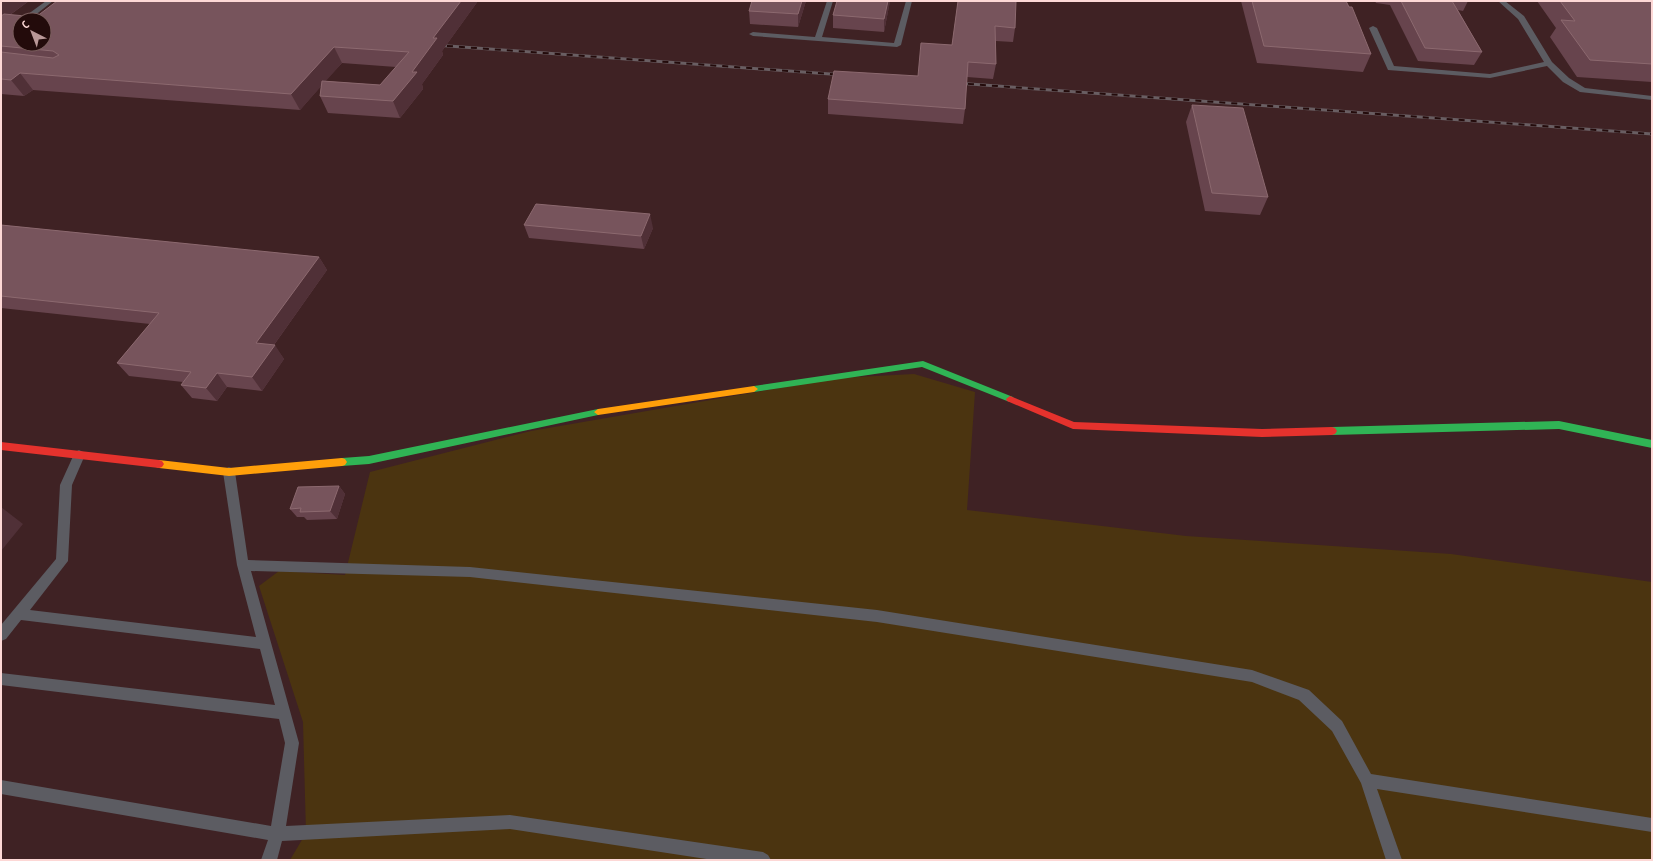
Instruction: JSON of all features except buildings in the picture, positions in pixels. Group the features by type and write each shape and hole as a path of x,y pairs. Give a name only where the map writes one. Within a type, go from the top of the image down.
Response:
{"street":[{"path":"1,446 229,472 369,460 586,414 923,364 1073,425 1262,433 1558,425 1652,444"}],"lane":[{"path":"35,12 50,1"},
{"path":"818,39 830,1"},
{"path":"753,34 897,45 909,1"},
{"path":"1502,1 1521,18 1549,63 1566,80 1583,90 1652,98"},
{"path":"1373,28 1392,68 1490,76 1549,63"},
{"path":"1,635 62,561 66,485 79,455"},
{"path":"229,472 243,564 292,743 277,834 269,860"},
{"path":"243,564 470,572 877,616 1252,676 1304,695 1337,726 1367,780 1394,860"},
{"path":"18,614 264,644"},
{"path":"1,679 284,713"},
{"path":"1367,780 1652,825"},
{"path":"1,787 277,834 510,822 763,860"}],"shaded area":[{"path":"914,374 975,392 967,510 1186,536 1451,554 1652,582 1652,860 290,860 306,833 303,722 259,586 279,571 345,575 370,472 531,431 838,378"}],"railway":[{"path":"435,45 844,75"},
{"path":"956,83 1652,134"}],"traffic: fast":[{"path":"754,389 923,364 1010,399"},
{"path":"342,462 369,460 598,412"},
{"path":"1332,431 1559,425 1652,444"}],"traffic: slow":[{"path":"598,412 754,389"},
{"path":"159,464 229,472 342,462"}],"traffic: jam":[{"path":"1010,399 1073,425 1262,433 1332,431"},
{"path":"1,446 159,464"}]}
